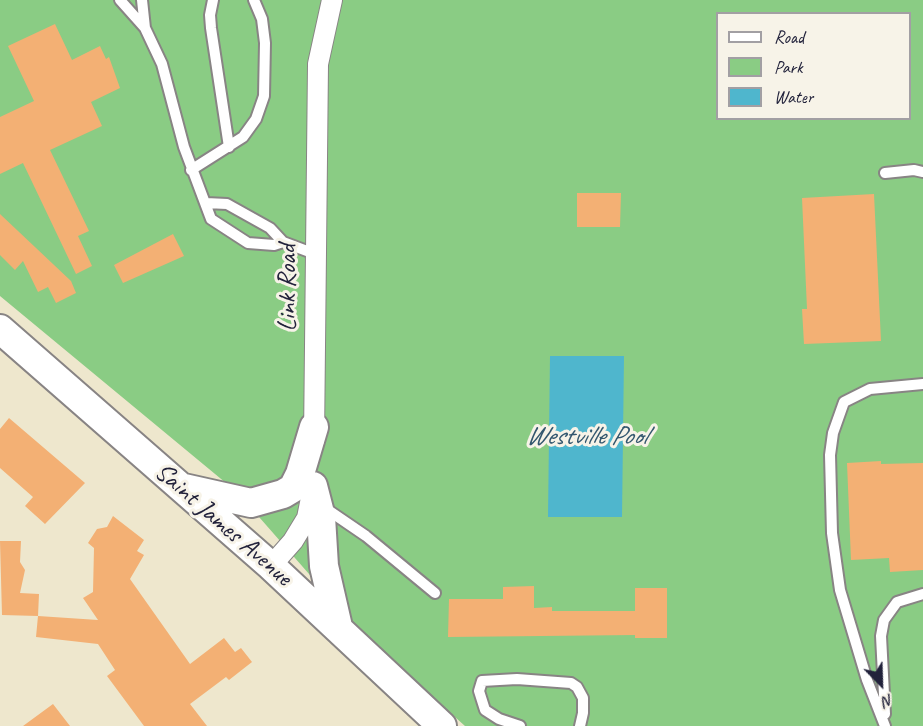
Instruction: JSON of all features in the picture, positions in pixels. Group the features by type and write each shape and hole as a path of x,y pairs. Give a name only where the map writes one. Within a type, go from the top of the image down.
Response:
{"main road":[{"name":"Saint James Avenue","path":"0,329 271,566 442,726"},
{"path":"182,488 251,503 283,494 293,488 300,474 314,427"},
{"path":"315,495 321,517 324,566 338,627"}],"street":[{"name":"Link Road","path":"271,566 307,518 315,495 318,64 332,0"}],"lane":[{"path":"113,0 123,3 145,28 162,64 191,170 211,219 248,243 274,245 283,242"},
{"path":"142,0 145,28"},
{"path":"213,0 210,15 229,147"},
{"path":"191,170 229,147 251,128 264,96 265,43 262,19 254,0"},
{"path":"885,173 914,170 923,172"},
{"path":"206,203 227,204 270,228 283,242 315,254"},
{"path":"886,726 867,680 840,590 832,533 830,454 834,426 844,402 870,388 923,384"},
{"path":"315,495 435,593"},
{"path":"886,726 881,636 884,620 897,602 923,594"},
{"path":"520,726 499,719 485,710 479,691 482,681 518,679 571,683 577,687 583,698 580,726"}],"green space":[{"path":"0,0 923,0 923,726 465,726 359,631 238,493 0,296"}],"water":[{"name":"Westville Pool","path":"550,356 624,356 622,517 548,517"}],"building":[{"path":"55,24 72,60 100,46 106,59 109,57 120,88 91,102 102,126 50,150 89,231 78,236 92,266 76,274 23,163 0,174 0,117 34,101 8,46"},
{"path":"577,193 621,193 620,227 577,227"},
{"path":"874,194 881,341 804,344 802,309 807,309 802,198"},
{"path":"0,214 71,281 76,293 56,303 48,287 38,292 23,261 15,270 0,255"},
{"path":"173,234 184,256 123,283 114,265"},
{"path":"9,418 85,483 45,524 25,506 33,497 0,468 0,429"},
{"path":"881,461 881,464 923,463 923,570 890,572 889,558 851,560 847,463"},
{"path":"113,516 144,540 137,551 144,555 130,579 190,664 224,638 235,652 241,648 252,662 229,680 226,677 190,704 207,726 144,726 107,676 115,670 98,644 36,637 38,616 98,620 83,598 93,592 94,548 88,543 97,529 107,527"},
{"path":"0,541 21,541 20,562 25,570 20,593 39,594 38,616 2,615"},
{"path":"534,586 534,608 552,607 552,611 635,611 635,588 667,588 667,638 635,638 635,635 448,637 449,599 503,599 503,587"},
{"path":"53,704 70,726 23,726"}]}
